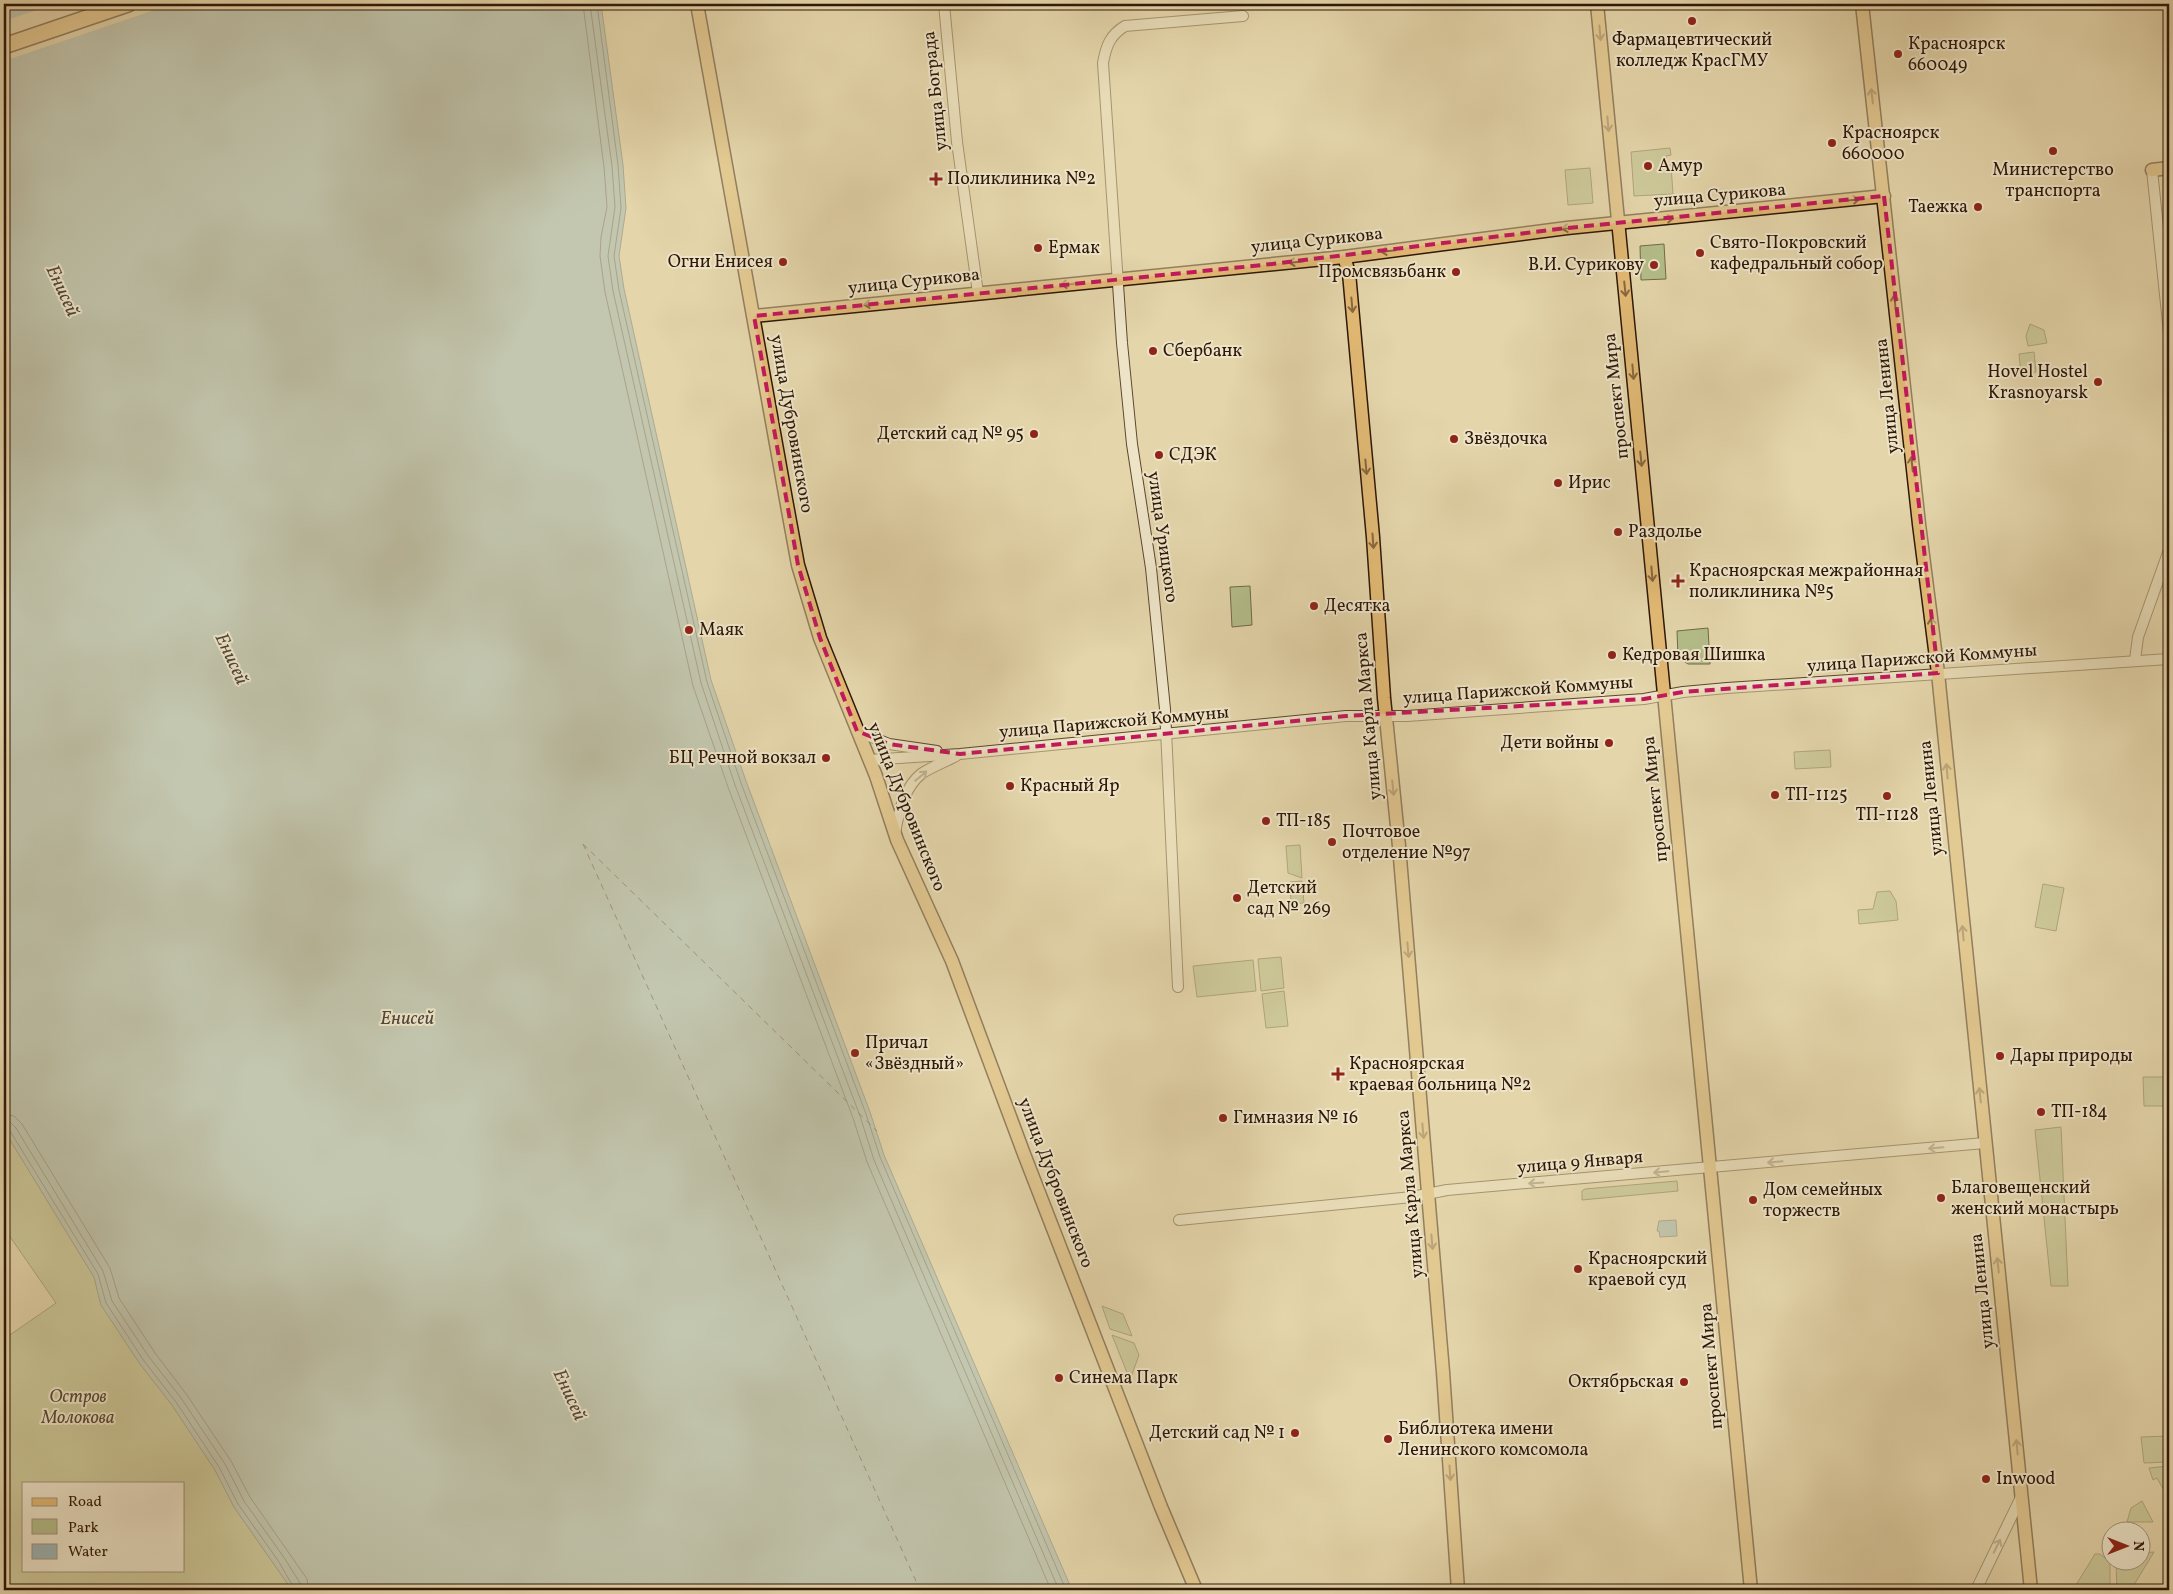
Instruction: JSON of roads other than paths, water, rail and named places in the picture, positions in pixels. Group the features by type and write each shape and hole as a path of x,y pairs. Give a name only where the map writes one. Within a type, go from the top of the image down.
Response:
{"highway":[{"path":"4,36 97,4"},
{"path":"4,46 128,4"}],"main road":[{"name":"улица Дубровинского","path":"697,4 798,565 820,638 869,760 895,835 952,961 1024,1154 1161,1507 1196,1590"},
{"name":"проспект Мира","path":"1597,4 1751,1590"},
{"name":"улица Ленина","path":"1862,4 1919,524 1938,674 2031,1590"},
{"path":"2152,170 2169,168"},
{"name":"улица Сурикова","path":"754,316 1344,257 1618,223 1884,196"},
{"name":"улица Карла Маркса","path":"1344,257 1350,283 1373,536 1386,716 1399,846 1444,1372 1458,1590"}],"street":[{"name":"улица Бограда","path":"944,4 957,142 978,293"},
{"name":"улица Урицкого","path":"1178,987 1167,734 1152,579 1132,444 1116,279 1117,257 1103,63 1110,38 1115,32 1125,26 1243,16"},
{"path":"2152,170 2169,333"},
{"path":"2135,660 2138,637 2169,550"},
{"name":"улица Парижской Коммуны","path":"869,760 960,754 1346,716 1386,716 1663,696 1692,691 2169,659"},
{"path":"857,731 889,744 960,754"},
{"path":"895,835 898,812 910,787 921,774 960,754"},
{"name":"улица 9 Января","path":"1179,1220 1412,1197 1428,1193 1985,1143"},
{"path":"1976,1590 2022,1496"}],"water":[{"name":"Енисей","path":"4,4 601,4 623,165 626,208 619,256 624,289 711,680 746,781 870,1112 884,1155 1072,1590 292,1590 234,1507 215,1470 172,1405 140,1364 101,1305 94,1277 4,1130"},
{"path":"1676,1220 1677,1236 1660,1237 1659,1231 1657,1231 1659,1221"}],"place":[{"name":"Фармацевтический колледж КрасГМУ","path":"1692,21"},
{"name":"Красноярск 660049","path":"1898,54"},
{"name":"Красноярск 660000","path":"1832,143"},
{"name":"Министерство транспорта","path":"2053,151"},
{"name":"Амур","path":"1648,166"},
{"name":"Поликлиника №2","path":"936,179"},
{"name":"Таежка","path":"1978,207"},
{"name":"Ермак","path":"1038,248"},
{"name":"Свято-Покровский кафедральный собор","path":"1700,253"},
{"name":"Огни Енисея","path":"783,262"},
{"name":"В.И. Сурикову","path":"1654,265"},
{"name":"Промсвязьбанк","path":"1456,272"},
{"name":"Сбербанк","path":"1153,351"},
{"name":"Hovel Hostel Krasnoyarsk","path":"2098,382"},
{"name":"Детский сад № 95","path":"1034,434"},
{"name":"Звёздочка","path":"1454,439"},
{"name":"СДЭК","path":"1159,455"},
{"name":"Ирис","path":"1558,483"},
{"name":"Раздолье","path":"1618,532"},
{"name":"Красноярская межрайонная поликлиника №5","path":"1678,581"},
{"name":"Десятка","path":"1314,606"},
{"name":"Маяк","path":"689,630"},
{"name":"Кедровая Шишка","path":"1612,655"},
{"name":"Дети войны","path":"1609,743"},
{"name":"БЦ Речной вокзал","path":"826,758"},
{"name":"Красный Яр","path":"1010,786"},
{"name":"ТП-1125","path":"1775,795"},
{"name":"ТП-1128","path":"1887,796"},
{"name":"ТП-185","path":"1266,821"},
{"name":"Почтовое отделение №97","path":"1332,842"},
{"name":"Детский сад № 269","path":"1237,898"},
{"name":"Причал «Звёздный»","path":"855,1053"},
{"name":"Дары природы","path":"2000,1056"},
{"name":"Красноярская краевая больница №2","path":"1338,1074"},
{"name":"ТП-184","path":"2041,1112"},
{"name":"Гимназия № 16","path":"1223,1118"},
{"name":"Благовещенский женский монастырь","path":"1941,1198"},
{"name":"Дом семейных торжеств","path":"1753,1200"},
{"name":"Красноярский краевой суд","path":"1578,1269"},
{"name":"Синема Парк","path":"1059,1378"},
{"name":"Октябрьская","path":"1684,1382"},
{"name":"Детский сад № 1","path":"1295,1433"},
{"name":"Библиотека имени Ленинского комсомола","path":"1388,1439"},
{"name":"Inwood","path":"1986,1479"}],"park label":[{"name":"Остров Молокова","path":"78,1407"}]}
